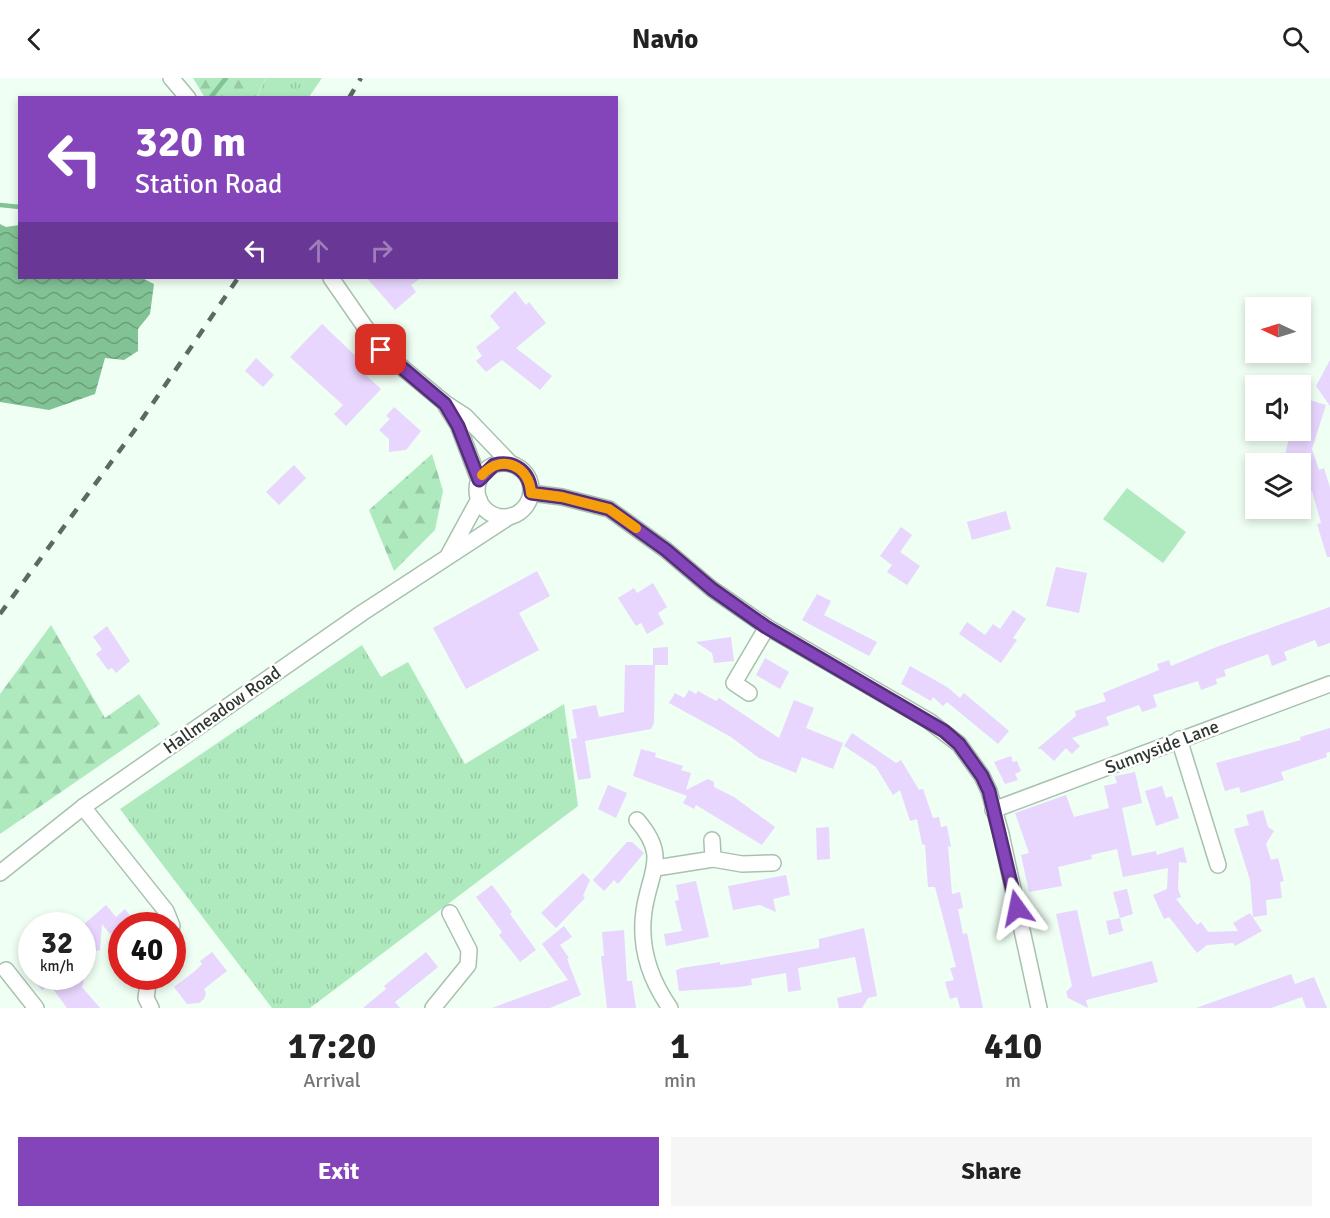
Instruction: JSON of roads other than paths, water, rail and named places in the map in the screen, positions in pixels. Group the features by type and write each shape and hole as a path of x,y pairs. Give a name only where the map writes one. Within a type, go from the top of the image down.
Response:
{"street":[{"path":"171,78 186,96"},
{"path":"332,279 381,350 445,404 465,416 511,464"},
{"path":"445,404 458,426 479,480 479,499 493,515 508,517 524,508 531,493 528,478 518,466 511,464 494,465 479,480"},
{"path":"531,493 562,497 609,509 666,550 712,589 766,627 944,731 959,744 982,776 1001,834 1039,1008"},
{"name":"Hallmeadow Road","path":"449,554 479,499"},
{"name":"Hallmeadow Road","path":"0,873 83,807 449,554 508,517"},
{"path":"750,693 730,680 766,627"},
{"name":"Sunnyside Lane","path":"993,810 1330,684"},
{"path":"1179,739 1218,866"},
{"path":"83,807 166,912"},
{"path":"637,820 648,832 656,850 657,868 644,911 644,943 648,972 669,1008"},
{"path":"712,840 713,859"},
{"path":"657,868 713,859 742,864 773,863"},
{"path":"433,1008 468,965 469,950 450,914"},
{"path":"6,970 36,1008"},
{"path":"147,990 146,998 151,1008"}],"water":[{"path":"0,224 6,227 18,225 18,279 144,279 154,284 150,314 138,329 138,351 124,360 105,358 95,394 49,410 0,402"}],"waterway":[{"path":"212,96 226,78"},
{"path":"0,205 18,207"}],"railway":[{"path":"350,96 361,78"},
{"path":"0,614 134,431 237,279"}]}
